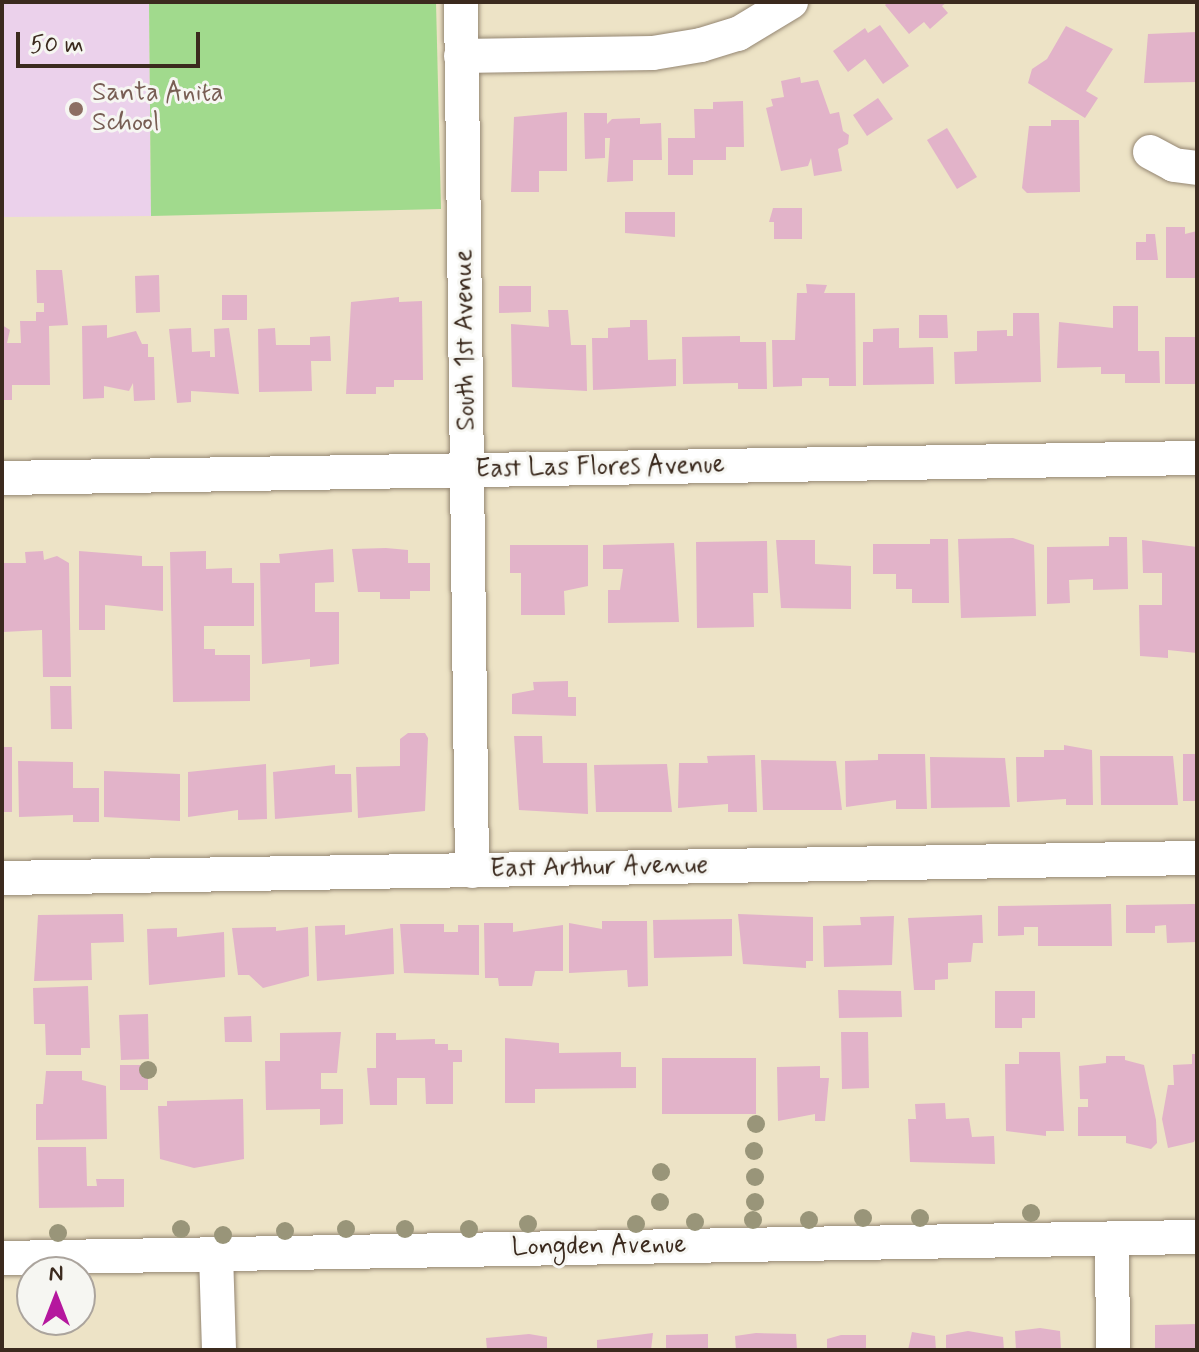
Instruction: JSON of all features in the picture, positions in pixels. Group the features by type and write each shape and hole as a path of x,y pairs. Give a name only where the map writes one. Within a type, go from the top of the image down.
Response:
{"street":[{"name":"South 1st Avenue","path":"461,2 472,871"},
{"path":"461,56 653,53 725,38 778,7"},
{"path":"1150,152 1174,165 1197,168"},
{"name":"East Las Flores Avenue","path":"2,478 1197,458"},
{"name":"East Arthur Avenue","path":"2,878 1197,858"},
{"name":"Longden Avenue","path":"2,1258 1197,1237"},
{"path":"1112,1238 1113,1350"},
{"path":"216,1254 219,1350"}],"shaded area":[{"name":"Santa Anita School","path":"2,2 149,2 151,216 2,217"}],"green space":[{"path":"149,2 436,2 441,209 151,216"}],"building":[{"path":"888,2 947,2 942,6 948,13 930,29 924,22 909,34 885,5"},
{"path":"880,25 909,66 883,84 865,59 848,72 833,51 865,28 868,33"},
{"path":"1066,26 1113,49 1086,91 1098,98 1085,118 1028,83 1032,69 1047,59"},
{"path":"1197,32 1197,82 1144,83 1148,34"},
{"path":"800,77 801,83 818,80 830,114 839,112 843,131 849,135 848,144 838,149 842,171 814,176 811,158 808,166 781,171 766,108 773,106 771,99 784,97 781,81"},
{"path":"878,98 893,119 867,136 853,115"},
{"path":"743,101 744,147 726,147 726,160 693,160 693,175 668,175 668,138 695,138 694,109 713,109 713,102"},
{"path":"567,112 567,171 539,171 539,192 511,192 514,117"},
{"path":"584,113 607,113 607,124 612,119 640,118 640,124 661,123 662,160 633,160 633,181 607,182 610,138 605,138 605,158 585,159"},
{"path":"1051,120 1079,120 1080,192 1027,193 1022,188 1029,126 1051,126"},
{"path":"947,128 977,177 957,189 927,140"},
{"path":"773,208 802,208 802,239 774,239 774,222 769,222"},
{"path":"625,212 675,212 675,237 625,233"},
{"path":"1166,227 1185,227 1185,234 1197,231 1197,278 1166,278"},
{"path":"1146,234 1155,234 1158,260 1136,260 1136,242 1146,242"},
{"path":"36,270 62,270 68,325 49,326 50,385 12,385 12,400 2,400 2,325 10,330 7,343 21,343 20,321 36,321 36,312 44,312 44,303 37,303"},
{"path":"159,275 160,312 136,313 135,276"},
{"path":"806,284 827,285 824,293 855,293 856,386 829,386 829,378 802,378 802,386 773,387 772,340 795,340 797,293 807,293"},
{"path":"499,286 531,286 531,312 499,313"},
{"path":"222,295 247,295 247,320 222,320"},
{"path":"399,297 399,302 422,301 423,380 394,380 394,387 376,387 376,394 346,394 351,302"},
{"path":"1113,306 1138,306 1138,351 1159,351 1160,383 1125,383 1125,374 1101,374 1101,367 1057,368 1059,322 1113,328"},
{"path":"548,310 568,310 571,345 586,345 587,391 512,387 511,324 549,327"},
{"path":"1013,313 1039,313 1041,382 955,384 954,352 977,351 977,331 1007,330 1007,336 1013,336"},
{"path":"919,315 947,315 948,338 919,338"},
{"path":"630,320 647,320 648,360 676,359 676,386 593,390 592,338 608,338 608,328 630,327"},
{"path":"107,325 107,338 136,331 142,344 148,344 148,357 154,357 155,400 134,401 133,383 129,391 104,386 104,398 83,399 82,326"},
{"path":"191,328 192,352 210,351 210,357 215,357 214,329 229,328 239,394 191,391 191,402 177,403 169,329"},
{"path":"275,328 276,345 310,345 310,337 330,336 331,361 311,361 312,391 259,392 258,329"},
{"path":"899,328 899,348 933,347 934,384 863,385 863,342 873,342 873,329"},
{"path":"740,336 740,342 766,342 767,389 738,389 738,383 683,384 682,337"},
{"path":"1165,337 1197,337 1197,384 1165,384"},
{"path":"1109,537 1127,537 1128,589 1093,590 1093,579 1069,580 1070,603 1047,604 1047,547 1109,546"},
{"path":"1013,538 1034,545 1036,616 961,618 958,539"},
{"path":"930,539 948,539 949,603 912,603 912,589 896,589 896,574 873,574 873,544 930,544"},
{"path":"776,540 815,540 815,564 851,566 851,609 781,608"},
{"path":"1142,540 1197,547 1197,653 1168,650 1168,658 1140,656 1139,605 1162,605 1162,573 1143,573"},
{"path":"767,541 768,593 753,593 754,627 697,628 696,542"},
{"path":"674,543 679,622 608,623 608,590 620,590 623,569 603,569 603,545"},
{"path":"510,545 588,545 588,586 564,591 565,615 521,615 521,573 510,573"},
{"path":"333,549 334,582 315,583 315,612 339,612 339,664 310,667 310,659 262,664 260,563 280,563 279,554"},
{"path":"352,549 408,550 408,563 430,563 430,591 410,591 410,599 380,599 380,592 358,592"},
{"path":"43,551 44,560 57,556 69,563 71,677 43,677 42,630 3,632 2,563 26,563 25,552"},
{"path":"79,551 142,556 142,566 163,566 163,611 105,605 105,630 79,630"},
{"path":"206,551 206,569 232,568 232,583 254,583 254,626 204,626 204,649 215,649 215,655 250,655 250,701 173,702 170,552"},
{"path":"568,681 568,697 576,697 576,716 512,714 512,694 534,690 533,682"},
{"path":"50,686 71,686 72,729 51,729"},
{"path":"408,733 425,733 428,738 425,811 358,818 356,767 400,766 400,739"},
{"path":"514,736 542,736 543,763 587,763 588,814 519,810"},
{"path":"1064,745 1092,750 1093,805 1066,805 1066,799 1017,802 1016,757 1044,757 1044,750 1064,750"},
{"path":"2,747 12,747 12,812 2,812"},
{"path":"878,754 925,754 927,809 896,809 896,800 846,807 845,761 878,760"},
{"path":"1183,754 1197,754 1197,801 1183,801"},
{"path":"755,755 757,812 728,812 728,804 678,808 679,763 708,763 707,756"},
{"path":"1100,756 1173,756 1178,805 1101,805"},
{"path":"930,757 1005,758 1010,807 931,808"},
{"path":"761,760 836,761 842,810 763,810"},
{"path":"18,761 73,762 73,788 99,788 99,822 73,822 73,815 19,817"},
{"path":"266,764 267,819 238,820 238,810 188,817 188,772"},
{"path":"667,764 672,812 596,812 594,765"},
{"path":"335,765 335,774 351,774 352,812 275,819 273,772"},
{"path":"104,771 180,774 180,821 104,817"},
{"path":"1111,904 1112,946 1038,946 1038,927 1024,927 1024,935 998,936 998,906"},
{"path":"1197,904 1197,942 1167,943 1166,925 1155,926 1155,933 1126,933 1126,905"},
{"path":"123,914 124,942 91,943 92,980 34,981 38,915"},
{"path":"738,914 813,917 813,961 806,961 806,968 743,964"},
{"path":"982,915 983,943 973,943 971,962 948,963 948,979 935,980 935,990 914,990 908,918"},
{"path":"894,916 892,965 824,967 823,926 861,925 860,917"},
{"path":"732,919 732,956 654,958 653,920"},
{"path":"602,921 647,921 648,986 628,987 627,970 569,973 569,923 602,929"},
{"path":"484,923 513,923 513,932 563,925 563,971 535,971 532,986 499,986 498,978 485,978"},
{"path":"400,924 444,924 444,932 458,932 458,925 479,925 479,975 404,973"},
{"path":"345,925 345,935 393,928 394,974 317,981 315,926"},
{"path":"276,927 276,931 308,927 309,976 263,988 249,975 238,975 232,928"},
{"path":"177,928 177,937 224,932 225,977 149,985 147,929"},
{"path":"88,986 90,1048 81,1048 81,1055 46,1055 45,1024 34,1024 33,988"},
{"path":"838,990 901,991 902,1017 839,1018"},
{"path":"995,991 1035,991 1035,1018 1022,1018 1022,1028 995,1028"},
{"path":"148,1014 149,1059 121,1060 119,1015"},
{"path":"251,1016 252,1042 225,1042 224,1017"},
{"path":"341,1032 337,1073 321,1073 321,1089 343,1089 343,1124 320,1125 320,1109 266,1110 265,1061 280,1061 280,1033"},
{"path":"841,1032 868,1032 869,1088 842,1089"},
{"path":"376,1033 396,1033 396,1040 435,1039 435,1044 448,1044 448,1050 462,1050 462,1062 453,1062 453,1104 426,1104 425,1078 397,1078 397,1105 370,1105 367,1068 376,1068"},
{"path":"505,1038 559,1043 559,1053 621,1052 621,1067 636,1067 636,1088 535,1089 535,1103 505,1103"},
{"path":"1019,1052 1060,1052 1064,1131 1046,1131 1046,1136 1006,1131 1005,1064 1019,1064"},
{"path":"1192,1054 1197,1054 1197,1135 1194,1142 1168,1148 1162,1119 1168,1085 1174,1085 1173,1065 1192,1064"},
{"path":"1106,1056 1125,1056 1125,1060 1144,1065 1156,1120 1157,1143 1151,1149 1126,1143 1126,1136 1078,1136 1078,1107 1088,1107 1088,1099 1080,1099 1079,1066 1106,1063"},
{"path":"662,1058 756,1058 756,1114 662,1114"},
{"path":"120,1065 148,1065 148,1090 120,1090"},
{"path":"820,1066 820,1078 829,1078 825,1121 815,1121 815,1114 778,1121 777,1067"},
{"path":"46,1071 82,1071 82,1080 106,1086 107,1139 36,1140 36,1104 43,1104"},
{"path":"243,1099 244,1159 194,1168 160,1159 158,1106 167,1106 167,1101"},
{"path":"945,1103 946,1119 969,1118 972,1137 994,1136 995,1164 910,1162 908,1119 916,1119 915,1104"},
{"path":"38,1147 86,1147 87,1186 97,1186 96,1179 124,1179 124,1207 39,1208"},
{"path":"1197,1324 1197,1350 1155,1350 1155,1325"},
{"path":"1040,1328 1060,1331 1061,1350 1016,1350 1015,1331"},
{"path":"968,1331 1003,1337 1004,1350 946,1350 946,1335"},
{"path":"912,1332 935,1336 936,1350 908,1350"},
{"path":"653,1333 651,1350 597,1350 597,1340"},
{"path":"529,1334 547,1337 547,1350 487,1350 486,1338"},
{"path":"708,1334 708,1350 666,1350 666,1335"},
{"path":"796,1334 797,1350 736,1350 735,1336"},
{"path":"841,1335 866,1335 866,1350 827,1350 827,1339"}],"place":[{"name":"Santa Anita School","path":"76,109"}]}
